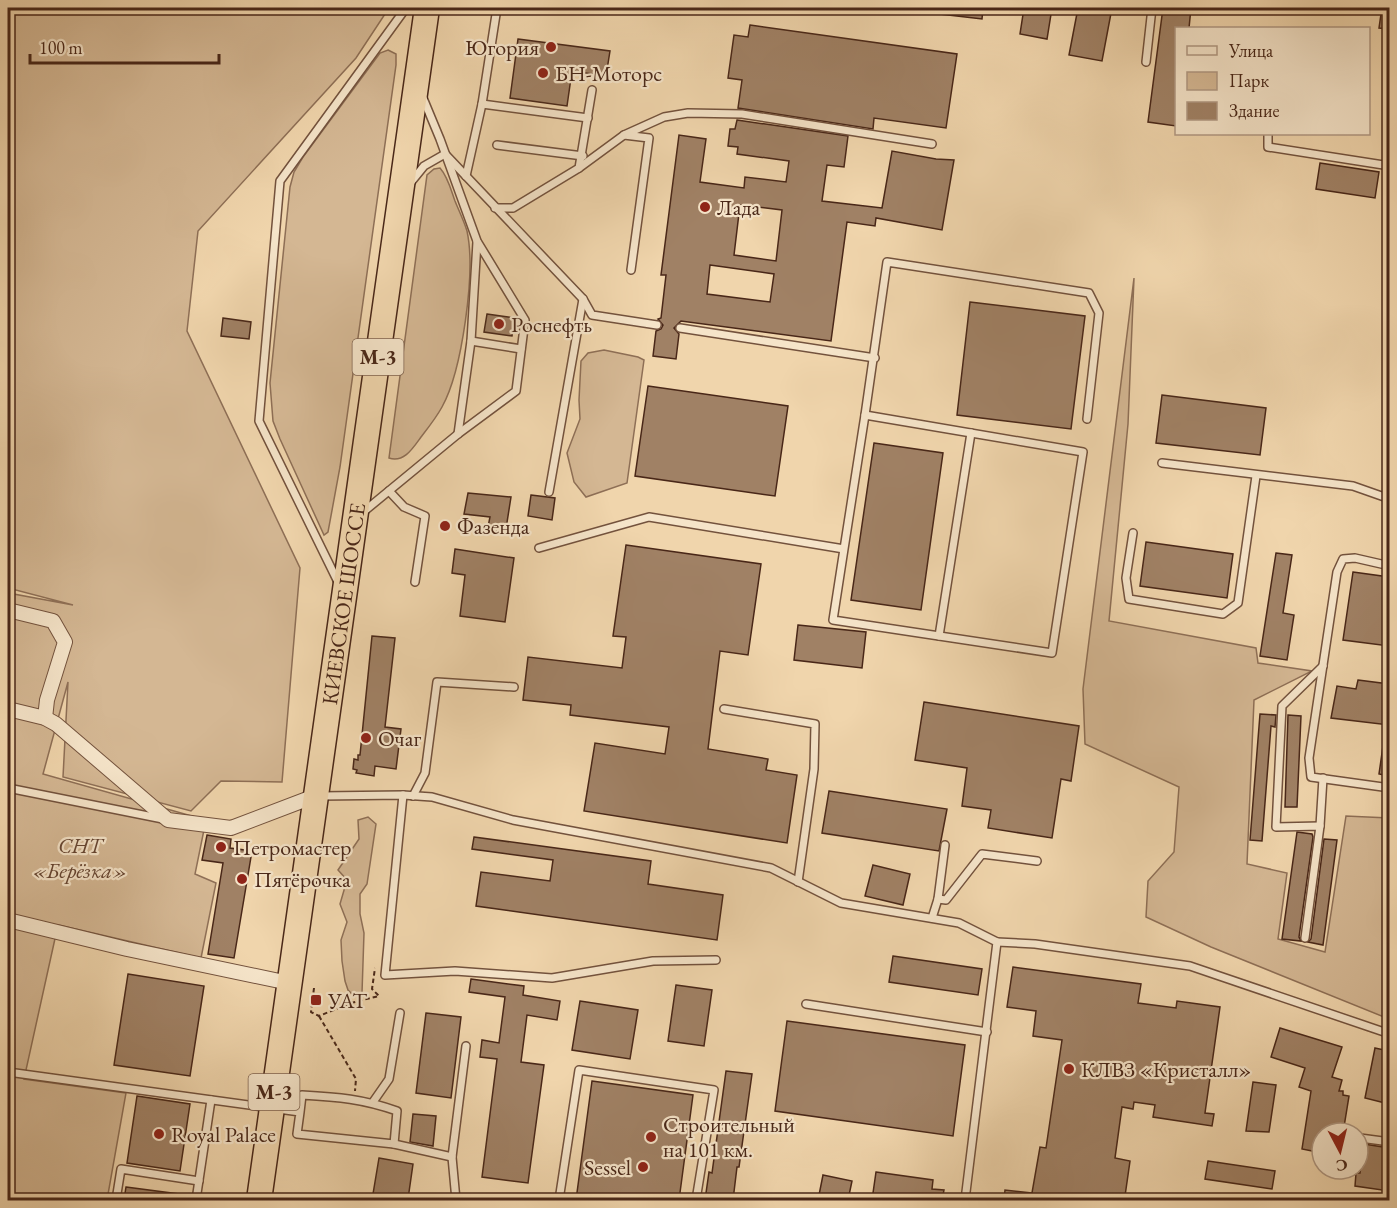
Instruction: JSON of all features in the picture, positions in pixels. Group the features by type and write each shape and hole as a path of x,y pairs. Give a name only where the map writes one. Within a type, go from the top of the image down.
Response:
{"highway":[{"name":"КИЕВСКОЕ ШОССЕ","path":"259,1200 427,8"}],"street":[{"path":"8,610 53,621 65,642 47,700 45,718"},
{"path":"8,709 45,718 56,724 168,820 231,828 315,796"},
{"path":"8,920 127,949 289,982"}],"lane":[{"path":"344,595 259,421 280,181 406,8"},
{"path":"466,176 482,104 498,8"},
{"path":"1146,62 1152,8"},
{"path":"1378,8 1389,9"},
{"path":"356,519 458,434 516,391 525,320 477,241 416,83"},
{"path":"579,168 583,156 592,90"},
{"path":"482,104 588,118"},
{"path":"495,208 513,208 579,168 624,135 664,117 688,113 742,114 932,144"},
{"path":"624,135 649,138 631,270"},
{"path":"1268,135 1268,147 1389,166"},
{"path":"497,145 583,156"},
{"path":"445,154 583,299 592,315 657,325"},
{"path":"400,195 424,166 445,154"},
{"path":"458,434 471,341 477,241"},
{"path":"865,415 1083,452 1052,653 833,620 865,415 875,358 887,262 1089,293 1099,313 1087,419"},
{"path":"549,492 583,299"},
{"path":"680,328 875,358"},
{"path":"471,341 521,349"},
{"path":"939,636 971,433"},
{"path":"1162,463 1353,486 1389,499"},
{"path":"1133,533 1126,578 1129,599 1223,614 1238,603 1256,476"},
{"path":"389,491 404,507 425,516 415,582"},
{"path":"539,548 649,517 844,549"},
{"path":"1389,566 1355,558 1343,560 1337,572 1309,758 1311,777 1389,788"},
{"path":"1320,826 1276,826 1282,705 1323,666"},
{"path":"413,796 425,774 437,682 514,687"},
{"path":"724,709 815,724 814,769 798,882"},
{"path":"1305,938 1320,826 1323,778"},
{"path":"8,788 168,820"},
{"path":"403,795 385,975 455,971 552,978 654,961 716,960"},
{"path":"315,796 432,797 513,820 771,868 841,903 959,923 997,942 1035,944 1190,966 1389,1034"},
{"path":"932,918 938,899 945,845"},
{"path":"938,899 946,900 982,854 1037,861"},
{"path":"965,1200 997,942"},
{"path":"806,1004 987,1032"},
{"path":"373,1102 389,1079 400,1013"},
{"path":"456,1200 452,1157 466,1046"},
{"path":"560,1200 579,1070 714,1090 696,1200"},
{"path":"8,1072 300,1112"},
{"path":"394,1144 397,1110 354,1098 302,1095 297,1134 394,1144 452,1157"},
{"path":"196,1200 211,1100"},
{"path":"1370,1139 1389,1142"},
{"path":"116,1200 121,1169 199,1181"}],"path":[{"path":"319,1016 351,1003 379,996 372,989 375,967"},
{"path":"315,988 311,1012 319,1016 356,1079 354,1098"}],"green space":[{"name":"СНТ «Берёзка»","path":"8,8 389,8 356,58 198,231 187,331 300,568 282,782 221,781 191,811 63,777 68,682 43,774 206,820 195,874 216,883 201,958 58,925 24,1079 126,1093 107,1200 8,1200 8,593 73,605 8,588"},
{"path":"388,50 396,54 396,65 340,467 328,532 324,535 273,421 270,383 290,187 294,172 303,157 380,53"},
{"path":"440,168 447,179 467,231 470,271 465,321 456,370 442,407 411,450 404,456 394,459 389,458 427,175 434,169"},
{"path":"1134,278 1128,424 1109,621 1256,648 1258,663 1312,671 1254,700 1247,864 1287,873 1278,939 1325,952 1346,816 1389,818 1386,960 1389,962 1389,1019 1211,947 1146,917 1148,881 1174,852 1179,787 1085,744 1083,689"},
{"path":"604,350 644,360 627,483 586,497 574,482 567,453 580,419 581,361 588,353"},
{"path":"368,817 376,824 367,884 360,894 360,914 364,933 362,993 353,995 348,990 345,981 342,961 341,940 347,922 340,904 347,880 338,870 359,839 358,820"}],"building":[{"path":"940,8 983,8 982,19 940,14"},
{"path":"1024,8 1052,8 1047,39 1020,34"},
{"path":"1078,8 1112,8 1102,61 1069,55"},
{"path":"1163,8 1191,8 1189,27 1175,27 1175,126 1148,122"},
{"path":"1381,14 1389,15 1389,29 1379,28"},
{"path":"750,25 957,54 946,128 874,118 873,129 738,108 742,80 728,78 734,35 748,37"},
{"name":"БН-Моторс","path":"518,39 610,51 606,76 572,71 567,106 510,98"},
{"path":"737,120 848,136 844,167 827,165 822,201 882,208 892,151 954,160 942,230 876,218 875,226 847,222 831,341 681,321 674,328 679,334 676,359 653,356 656,331 663,325 658,319 661,318 666,275 661,275 679,135 706,139 700,182 744,188 745,177 786,182 789,161 737,154 738,147 728,146 730,129 735,129","holes":["740,205 782,210 776,261 734,255","710,265 774,274 770,302 707,294"]},
{"path":"1320,163 1379,172 1375,198 1316,189"},
{"path":"970,302 1085,316 1071,429 957,415"},
{"path":"487,314 515,318 512,336 484,332"},
{"path":"223,318 251,322 249,339 221,336"},
{"path":"648,386 788,406 775,496 635,476"},
{"path":"1162,395 1266,408 1260,455 1156,443"},
{"path":"874,443 943,453 921,610 851,600"},
{"path":"468,493 511,497 505,535 487,532 490,517 464,514"},
{"path":"531,495 555,498 552,520 528,516"},
{"path":"1146,542 1233,554 1227,598 1140,586"},
{"path":"626,545 761,564 748,655 720,651 708,749 768,759 766,770 797,775 787,843 584,811 595,743 665,754 669,727 570,715 571,705 523,700 528,657 622,668 626,637 613,636"},
{"path":"455,549 514,558 505,622 460,616 465,575 452,573"},
{"path":"1276,553 1292,555 1283,613 1294,615 1287,660 1260,656"},
{"path":"1353,572 1389,577 1389,646 1343,640"},
{"path":"798,625 866,632 862,668 794,660"},
{"path":"372,636 395,638 385,727 401,729 396,769 375,766 374,776 356,773 357,770 353,769 354,759 358,760 358,755 360,755"},
{"path":"1358,680 1389,684 1389,725 1331,718 1337,686 1356,689"},
{"path":"924,702 1079,726 1071,781 1061,779 1052,838 988,828 991,810 962,806 967,768 915,760"},
{"path":"1260,714 1276,715 1275,727 1271,726 1262,841 1250,840"},
{"path":"1288,715 1301,716 1297,807 1285,807"},
{"path":"1383,746 1389,747 1389,776 1379,774"},
{"path":"829,791 947,809 939,851 822,833"},
{"path":"1297,832 1312,834 1313,837 1299,937 1301,941 1282,939"},
{"path":"207,835 231,839 230,848 252,851 234,958 208,954 223,863 202,860"},
{"path":"474,837 651,861 648,884 723,895 717,940 476,906 481,872 550,881 553,860 472,849"},
{"path":"1324,839 1337,840 1323,945 1308,942 1311,939"},
{"path":"873,865 910,874 903,905 865,896"},
{"path":"893,956 982,969 978,995 889,982"},
{"path":"1013,967 1141,984 1138,1003 1176,1008 1177,1001 1220,1007 1205,1113 1214,1114 1212,1126 1153,1117 1155,1105 1134,1102 1133,1109 1122,1107 1115,1158 1130,1161 1125,1196 1122,1195 1121,1200 1004,1200 1005,1190 1032,1193 1040,1147 1046,1148 1062,1040 1033,1036 1036,1011 1007,1007"},
{"path":"128,974 204,986 190,1076 114,1065"},
{"path":"471,979 524,986 523,995 560,1001 557,1020 527,1015 521,1062 544,1065 528,1183 482,1177 497,1059 480,1057 482,1040 499,1043 505,997 469,992"},
{"path":"676,985 712,990 704,1046 668,1041"},
{"path":"580,1001 638,1010 630,1059 572,1050"},
{"path":"426,1013 461,1017 451,1098 416,1093"},
{"path":"787,1021 965,1045 953,1136 775,1111"},
{"path":"1280,1028 1342,1047 1332,1077 1342,1080 1339,1091 1349,1096 1345,1121 1310,1121 1310,1151 1302,1149 1311,1091 1299,1087 1305,1068 1271,1057"},
{"path":"1375,1048 1389,1051 1389,1104 1365,1098"},
{"path":"726,1071 752,1074 739,1167 737,1167 733,1200 705,1200 709,1172 712,1173"},
{"path":"592,1081 693,1095 679,1200 576,1200"},
{"path":"1253,1082 1276,1085 1269,1132 1246,1131"},
{"name":"Royal Palace","path":"137,1096 190,1104 180,1171 127,1163"},
{"path":"413,1114 436,1116 433,1146 410,1142"},
{"path":"1370,1145 1389,1148 1389,1191 1355,1186 1355,1181 1370,1181"},
{"path":"379,1158 413,1164 408,1199 391,1196 391,1200 372,1200"},
{"path":"1208,1161 1275,1171 1272,1189 1205,1179"},
{"path":"876,1172 933,1180 932,1189 944,1190 942,1200 872,1200"},
{"path":"823,1175 852,1181 848,1200 818,1200"},
{"path":"126,1187 179,1194 179,1200 124,1200"}],"place":[{"name":"Югория","path":"551,47"},
{"name":"БН-Моторс","path":"543,73"},
{"name":"Лада","path":"705,207"},
{"name":"Роснефть","path":"499,324"},
{"name":"Фазенда","path":"445,526"},
{"name":"Очаг","path":"366,738"},
{"name":"Петромастер","path":"221,847"},
{"name":"Пятёрочка","path":"242,879"},
{"name":"УАТ","path":"316,1000"},
{"name":"КЛВЗ «Кристалл»","path":"1069,1069"},
{"name":"Royal Palace","path":"159,1134"},
{"name":"Строительный на 101 км.","path":"651,1137"},
{"name":"Sessel","path":"643,1167"}]}
